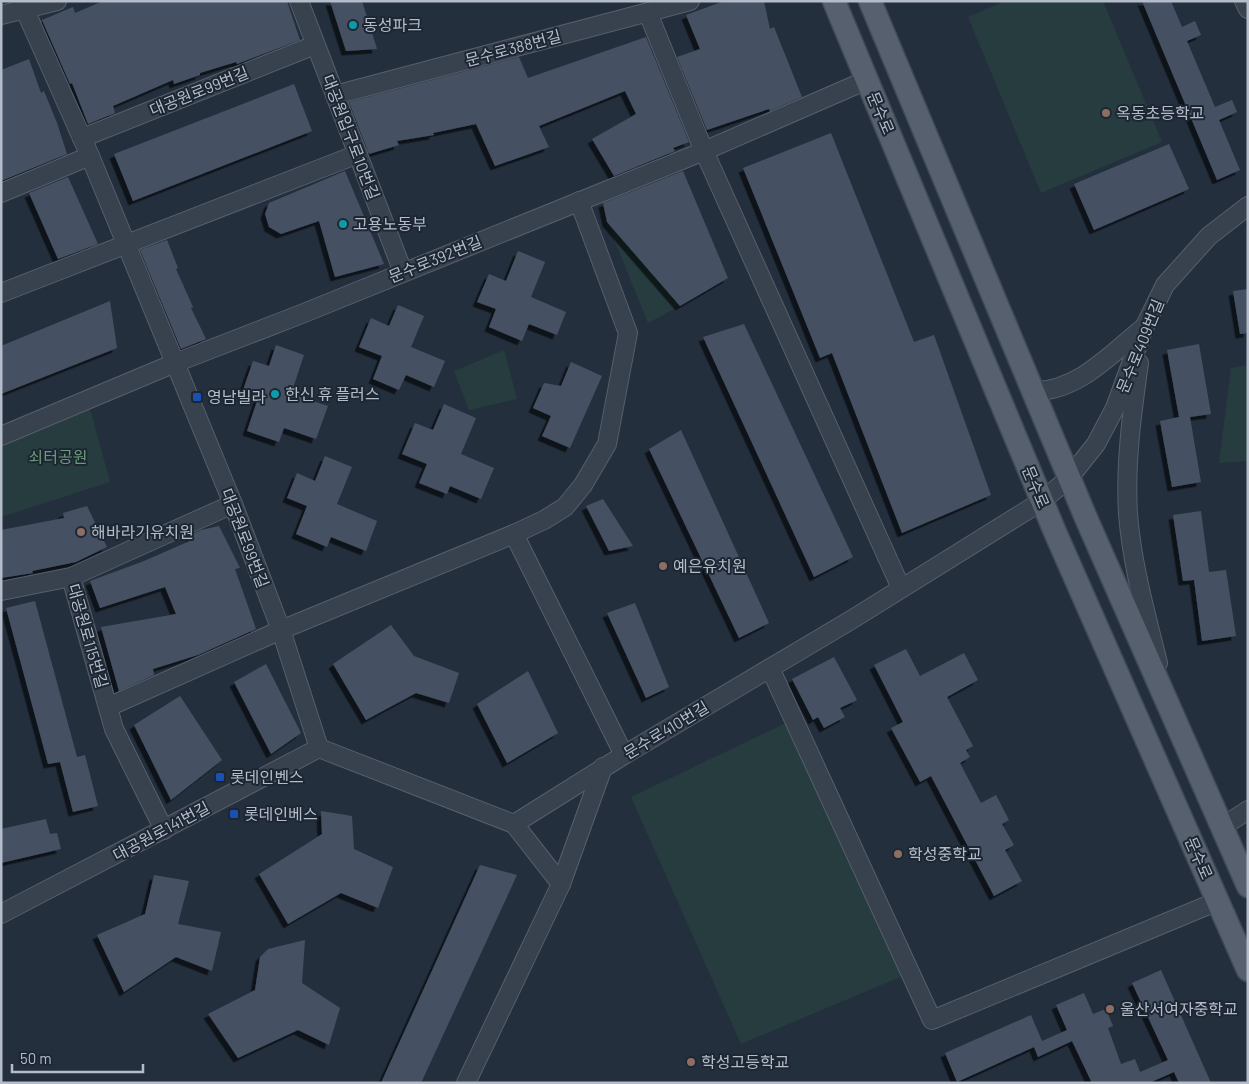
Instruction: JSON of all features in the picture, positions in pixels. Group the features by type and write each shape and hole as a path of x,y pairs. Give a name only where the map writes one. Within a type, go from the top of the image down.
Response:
{"main road":[{"name":"문수로","path":"834,1 1042,500 1248,970"},
{"name":"문수로","path":"870,1 1069,478 1248,886"}],"street":[{"path":"1,15 22,5 57,1"},
{"name":"대공원입구로10번길","path":"299,1 403,272"},
{"name":"문수로388번길","path":"335,95 690,1"},
{"path":"1244,1 1248,10"},
{"name":"대공원로99번길","path":"22,5 90,156 233,504 281,630 319,748"},
{"path":"648,13 704,151 901,588"},
{"name":"대공원로99번길","path":"82,138 315,45"},
{"name":"문수로392번길","path":"1,436 175,363 704,151 867,80"},
{"path":"1,293 358,154"},
{"path":"1,192 90,156"},
{"name":"대공원로115번길","path":"108,707 281,630 514,534 544,520 565,507 584,485 607,444 628,333 578,201"},
{"name":"문수로409번길","path":"1069,478 1096,444 1115,408 1144,328 1165,285 1209,236 1248,206"},
{"path":"1033,391 1052,390 1080,378 1144,328"},
{"path":"1144,328 1129,438 1127,472 1128,514 1133,555 1168,706"},
{"name":"문수로410번길","path":"514,824 624,755 851,620 1042,500 1069,478"},
{"path":"72,577 233,504"},
{"path":"514,534 624,755"},
{"name":"대공원로115번길","path":"1,591 72,577 114,729 164,830"},
{"path":"770,668 932,1020 1218,901"},
{"path":"319,748 514,824 561,884"},
{"name":"대공원로141번길","path":"1,914 319,748"},
{"path":"466,1083 561,884 603,768"},
{"path":"1222,827 1248,810"}],"green space":[{"path":"1005,1 1103,1 1162,142 1041,193 968,17"},
{"path":"607,222 680,306 648,323"},
{"path":"504,350 517,399 469,410 454,371"},
{"path":"1248,365 1248,461 1219,463 1231,368"},
{"name":"쇠터공원","path":"88,401 110,482 1,517 1,436"},
{"path":"790,721 905,975 741,1044 631,797"}],"building":[{"path":"103,1 287,1 300,40 237,64 236,62 200,73 200,75 174,84 173,80 113,106 115,113 88,124 72,83 70,84 42,20 73,7 75,13"},
{"name":"동성파크","path":"330,1 362,1 377,49 346,51"},
{"path":"724,1 764,1 770,29 774,27 802,97 770,111 769,109 707,130 677,57 700,49 686,15"},
{"path":"1142,1 1171,1 1182,27 1195,21 1201,35 1187,41 1215,107 1232,100 1237,112 1219,120 1240,170 1217,180"},
{"path":"646,37 689,142 673,148 675,151 614,176 592,139 636,114 625,91 539,126 549,147 495,166 476,124 433,133 434,135 397,141 399,145 369,154 349,102 519,57 528,78"},
{"path":"29,59 41,93 44,91 57,123 67,154 1,181 1,70"},
{"path":"294,84 312,131 133,201 114,154"},
{"path":"831,133 914,342 934,335 991,495 902,533 832,353 820,358 743,168"},
{"path":"1169,144 1189,189 1094,230 1074,184"},
{"name":"고용노동부","path":"345,171 384,264 335,277 319,221 281,234 269,227 265,214 269,203"},
{"path":"683,171 728,278 680,306 607,222 603,203"},
{"path":"68,177 98,244 58,259 29,193"},
{"path":"167,240 178,268 176,269 193,307 191,308 206,339 181,349 140,250"},
{"path":"518,251 545,262 531,297 566,312 557,335 529,324 522,341 489,327 496,309 477,302 489,274 506,281"},
{"path":"1248,289 1248,333 1240,334 1233,291"},
{"path":"110,301 117,348 1,394 1,346"},
{"name":"한신 휴 플러스","path":"398,305 424,316 411,347 445,361 434,387 406,375 399,390 373,379 382,356 359,347 371,318 389,326"},
{"path":"744,324 853,557 814,577 703,337"},
{"path":"1199,344 1211,414 1190,417 1201,482 1172,487 1160,421 1179,417 1167,350"},
{"name":"한신 휴 플러스","path":"276,345 304,355 291,394 328,406 316,439 284,428 279,442 247,431 259,395 243,390 253,361 269,366"},
{"path":"571,362 602,376 570,448 542,436 551,416 533,408 544,383 561,386"},
{"name":"한신 휴 플러스","path":"444,404 476,418 461,454 494,468 481,499 450,486 447,494 419,483 427,464 402,454 415,423 433,430"},
{"path":"681,430 769,623 739,638 649,449"},
{"path":"325,456 352,467 337,504 377,521 366,551 331,537 327,547 296,534 307,506 287,498 297,473 315,481"},
{"path":"603,499 633,546 609,551 586,506"},
{"path":"87,506 107,547 76,562 32,571 33,573 1,578 1,530 64,518 63,513"},
{"path":"1201,511 1209,572 1226,570 1236,636 1202,641 1194,580 1183,581 1173,515"},
{"path":"219,526 240,568 235,569 256,629 198,655 153,669 154,675 119,691 101,627 176,614 165,587 100,608 90,581 144,561 192,540 190,535 201,530"},
{"path":"35,601 77,757 85,755 98,806 73,812 60,762 48,764 6,608"},
{"path":"635,603 669,687 646,698 607,613"},
{"path":"391,625 414,656 459,673 449,703 416,693 366,720 333,664"},
{"path":"906,649 920,676 964,653 978,680 947,697 973,746 966,750 970,757 960,763 981,803 996,795 1009,820 1002,824 1014,845 1005,850 1022,881 994,896 931,776 920,782 891,728 903,722 874,665"},
{"path":"834,657 857,700 840,708 845,717 824,728 818,717 813,720 792,679"},
{"path":"266,664 301,733 271,754 234,682"},
{"path":"528,671 558,733 507,763 477,704"},
{"path":"180,696 222,760 171,800 134,725"},
{"path":"321,811 352,816 354,849 393,867 378,908 341,893 288,924 259,874 322,834"},
{"path":"46,819 50,834 57,833 61,849 1,863 1,829"},
{"path":"480,865 517,875 421,1083 381,1083"},
{"path":"154,875 189,881 178,924 221,932 212,971 176,957 124,992 97,935 145,914"},
{"path":"305,940 302,983 340,1008 329,1045 298,1030 238,1058 208,1014 255,990 260,957 268,949"},
{"path":"1161,970 1211,1083 1179,1083 1174,1072 1149,1083 1092,1083 1072,1041 1038,1057 1034,1047 957,1082 945,1053 1031,1015 1042,1041 1067,1030 1056,1005 1084,993 1093,1014 1106,1009 1113,1026 1108,1028 1121,1064 1135,1059 1140,1072 1168,1060 1132,983"}],"place":[{"name":"동성파크","path":"353,25"},
{"name":"옥동초등학교","path":"1106,113"},
{"name":"고용노동부","path":"343,224"},
{"name":"한신 휴 플러스","path":"275,394"},
{"name":"영남빌라","path":"197,397"},
{"name":"해바라기유치원","path":"81,532"},
{"name":"예은유치원","path":"663,566"},
{"name":"롯데인벤스","path":"220,777"},
{"name":"롯데인베스","path":"234,814"},
{"name":"학성중학교","path":"898,854"},
{"name":"울산서여자중학교","path":"1110,1009"},
{"name":"학성고등학교","path":"691,1062"}]}
